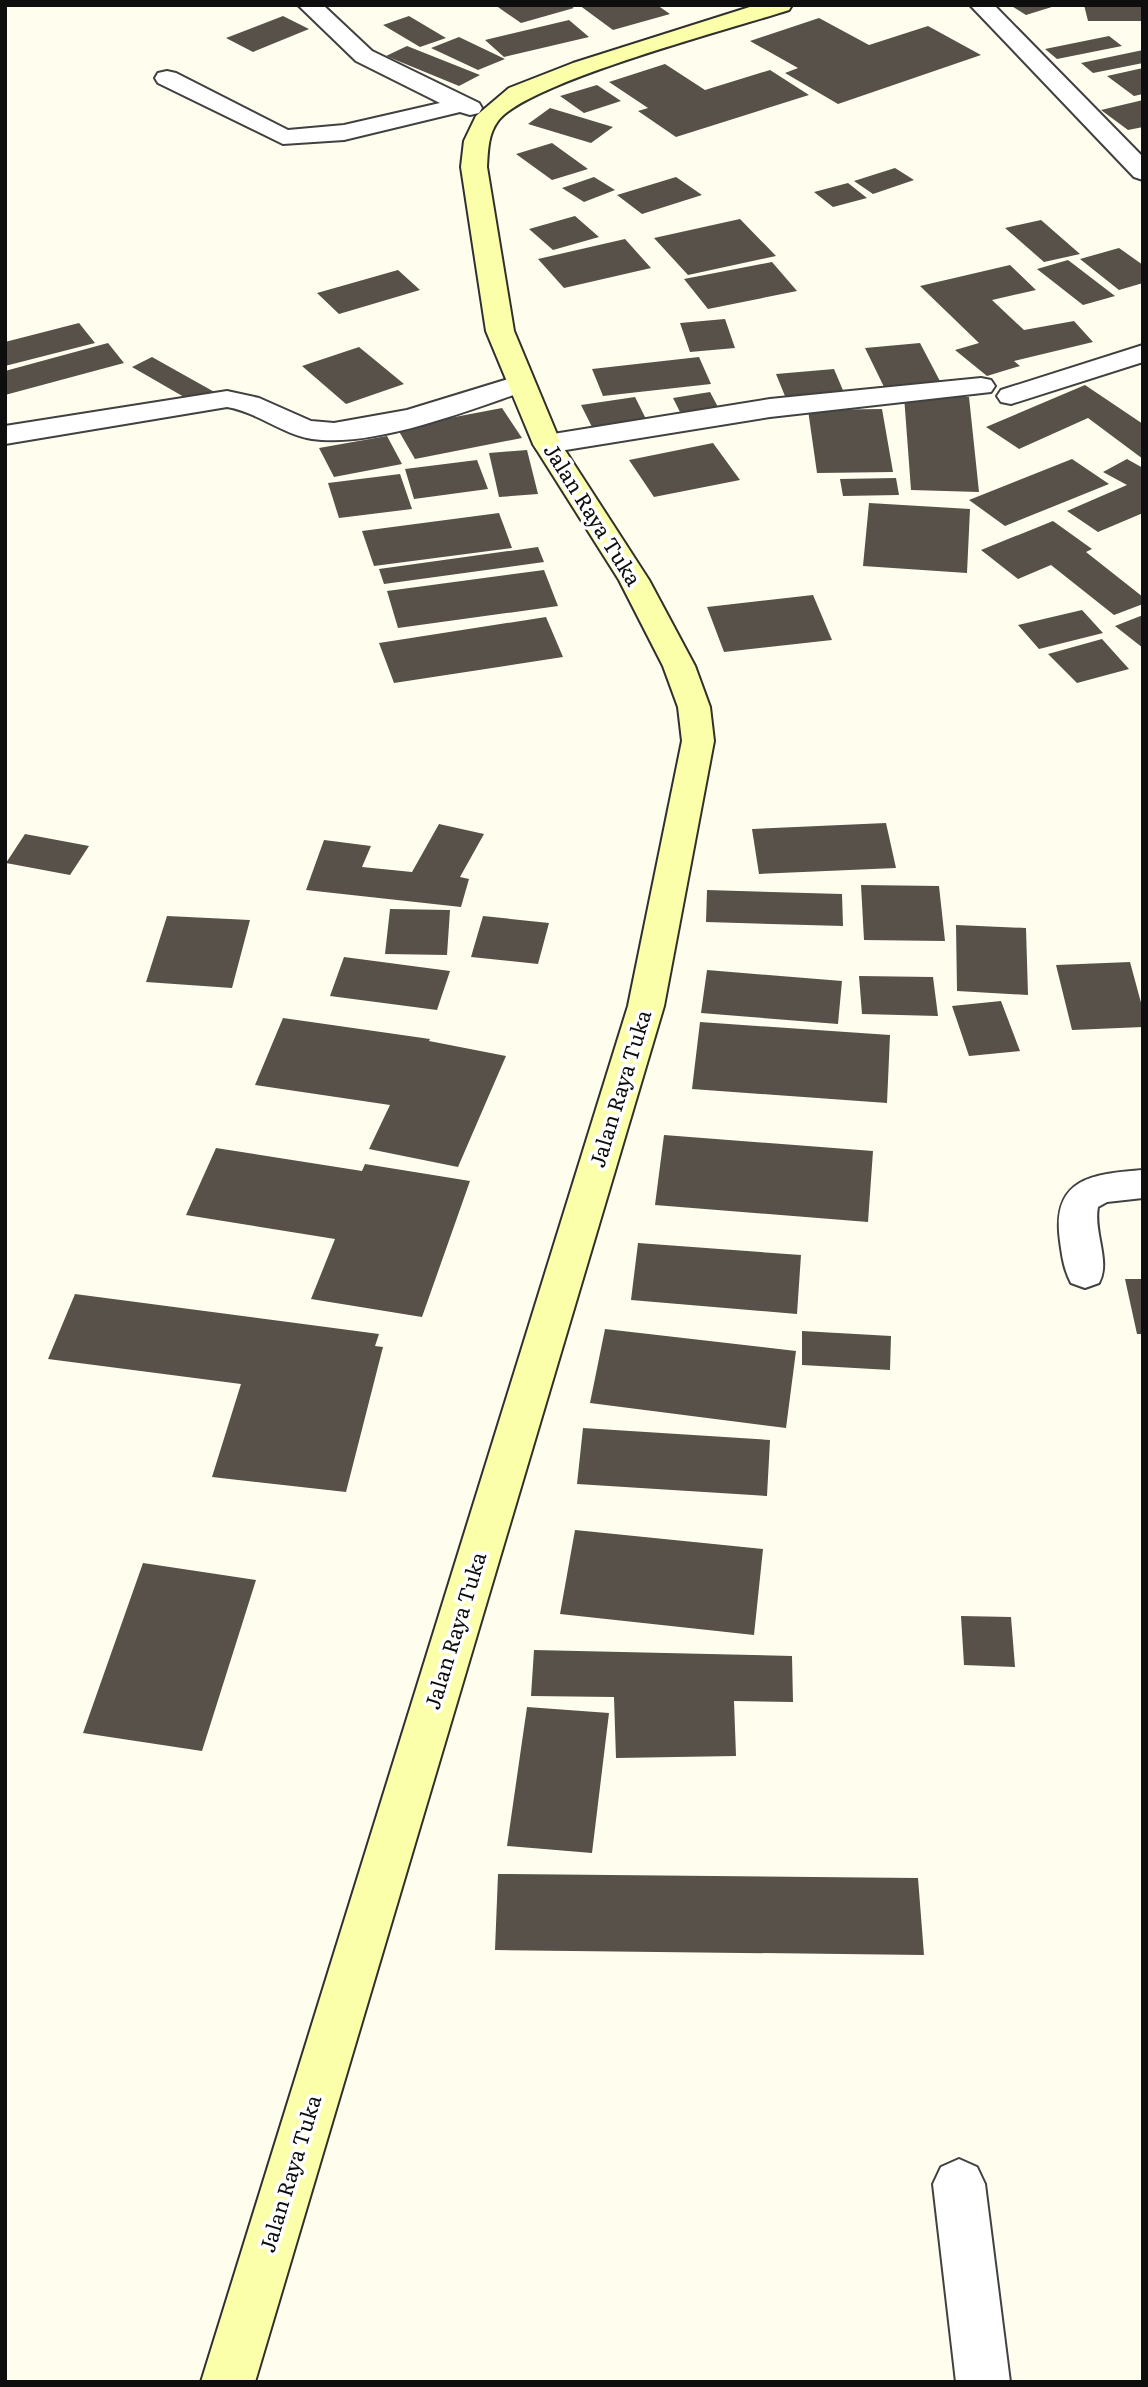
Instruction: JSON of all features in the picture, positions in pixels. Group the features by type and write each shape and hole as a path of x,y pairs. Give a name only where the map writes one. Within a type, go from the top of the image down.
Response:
{"street":[{"path":"309,5 364,57 474,110"},
{"path":"167,78 283,137 300,138 447,109 474,110 542,82 781,5"},
{"path":"981,5 1143,172"},
{"name":"Jalan Raya Tuka","path":"228,2382 646,1006 698,741 694,707 679,666 634,580 547,444 500,331 474,167 474,110"},
{"path":"1011,396 1143,354"},
{"path":"5,435 227,399 253,403 301,428 357,430 460,403 521,383"},
{"path":"547,444 770,408 981,386"},
{"path":"1085,1273 1076,1213 1080,1199 1086,1193 1109,1185 1143,1184"},
{"path":"960,2184 983,2382"}],"building":[{"path":"495,5 569,5 574,8 521,23"},
{"path":"579,5 657,5 670,14 613,30"},
{"path":"1010,5 1055,5 1055,6 1026,15"},
{"path":"1084,5 1143,5 1143,21 1088,21"},
{"path":"283,16 309,29 253,52 226,38"},
{"path":"409,16 446,38 420,47 383,25"},
{"path":"819,18 869,45 928,26 981,55 838,104 785,73 798,68 750,41"},
{"path":"569,20 589,37 504,57 485,40"},
{"path":"1109,36 1122,46 1057,59 1045,49"},
{"path":"459,37 505,59 478,70 431,48"},
{"path":"407,46 480,75 459,86 386,56"},
{"path":"1143,50 1143,63 1093,73 1081,63"},
{"path":"665,64 705,90 770,70 809,95 676,137 638,111 648,108 609,82"},
{"path":"1143,68 1143,94 1134,96 1107,76"},
{"path":"597,85 621,101 584,113 560,96"},
{"path":"1143,100 1143,127 1128,130 1101,110"},
{"path":"550,108 613,127 591,143 528,124"},
{"path":"552,143 588,169 552,180 516,154"},
{"path":"895,168 914,180 873,194 854,181"},
{"path":"594,177 615,190 584,202 562,188"},
{"path":"676,177 702,195 642,214 617,195"},
{"path":"848,183 867,198 833,207 814,192"},
{"path":"575,216 599,237 553,250 529,229"},
{"path":"740,219 776,256 688,275 654,238"},
{"path":"1041,220 1080,254 1044,262 1005,228"},
{"path":"625,239 651,268 564,288 538,259"},
{"path":"1119,248 1143,265 1143,283 1119,290 1080,259"},
{"path":"1068,260 1115,296 1083,305 1037,269"},
{"path":"772,262 797,291 708,309 684,279"},
{"path":"1010,265 1036,290 992,300 1024,330 1074,321 1093,342 1014,361 1020,366 987,376 955,350 979,343 920,286"},
{"path":"398,270 420,290 339,314 317,293"},
{"path":"725,319 735,348 690,352 680,323"},
{"path":"79,323 95,343 5,366 5,342"},
{"path":"108,343 124,363 5,395 5,371"},
{"path":"920,343 942,385 886,391 865,348"},
{"path":"359,347 404,384 346,404 302,366"},
{"path":"152,357 218,394 198,405 132,367"},
{"path":"699,357 711,384 603,396 592,369"},
{"path":"834,369 845,395 787,401 776,374"},
{"path":"1085,385 1143,424 1143,459 1088,418 1019,449 986,427"},
{"path":"710,392 718,407 680,412 673,398"},
{"path":"904,396 969,397 979,492 911,490"},
{"path":"635,397 647,421 593,429 581,405"},
{"path":"502,408 522,438 415,459 397,428"},
{"path":"882,409 893,472 817,473 808,410"},
{"path":"387,436 402,464 334,477 319,448"},
{"path":"713,443 740,480 654,497 629,460"},
{"path":"527,450 538,494 499,497 489,453"},
{"path":"1072,459 1109,484 1005,526 969,500"},
{"path":"1127,459 1143,468 1143,513 1098,532 1067,511 1127,485 1103,472"},
{"path":"477,460 488,489 414,499 405,469"},
{"path":"400,474 412,509 339,518 328,483"},
{"path":"896,478 899,495 843,496 840,479"},
{"path":"869,503 970,509 967,573 863,566"},
{"path":"499,513 512,548 374,566 362,531"},
{"path":"1053,521 1092,549 1086,552 1143,597 1143,604 1114,615 1051,565 1018,579 981,550"},
{"path":"538,547 544,562 384,584 379,569"},
{"path":"544,570 558,606 398,628 387,591"},
{"path":"813,595 832,640 724,652 707,607"},
{"path":"1082,610 1103,633 1039,649 1018,625"},
{"path":"1143,615 1143,648 1115,626"},
{"path":"546,617 563,657 394,683 379,643"},
{"path":"1102,639 1129,669 1077,683 1048,654"},
{"path":"886,823 896,868 759,874 752,829"},
{"path":"439,824 484,834 460,877 469,879 461,907 306,890 324,840 371,846 362,867 412,872"},
{"path":"25,834 89,846 70,875 6,863"},
{"path":"861,885 939,886 945,941 864,940"},
{"path":"707,890 842,894 843,926 706,922"},
{"path":"390,909 450,910 447,955 385,954"},
{"path":"167,916 250,920 232,988 146,982"},
{"path":"483,916 549,923 538,964 471,957"},
{"path":"956,925 1026,928 1028,995 957,991"},
{"path":"344,957 450,971 437,1010 330,996"},
{"path":"1130,962 1143,1010 1143,1027 1072,1030 1056,965"},
{"path":"707,970 842,981 838,1024 701,1013"},
{"path":"859,976 933,977 938,1016 862,1014"},
{"path":"1001,1001 1020,1051 969,1056 952,1006"},
{"path":"283,1018 430,1039 429,1041 506,1056 458,1167 369,1149 390,1105 255,1085"},
{"path":"700,1022 890,1035 887,1103 692,1089"},
{"path":"664,1135 873,1151 868,1222 655,1205"},
{"path":"216,1148 362,1171 365,1164 470,1181 422,1317 311,1299 335,1239 186,1215"},
{"path":"638,1243 801,1255 797,1314 631,1300"},
{"path":"1125,1279 1143,1279 1143,1334 1137,1334"},
{"path":"75,1294 379,1334 375,1346 383,1347 346,1492 212,1477 241,1384 48,1359"},
{"path":"605,1329 796,1351 786,1428 590,1403"},
{"path":"802,1331 891,1336 890,1370 802,1365"},
{"path":"583,1428 770,1440 767,1496 577,1484"},
{"path":"575,1530 763,1549 754,1635 560,1614"},
{"path":"143,1563 256,1580 202,1751 83,1733"},
{"path":"961,1616 1011,1617 1015,1667 964,1665"},
{"path":"534,1650 792,1656 793,1702 734,1701 736,1756 616,1758 614,1697 531,1696"},
{"path":"527,1707 609,1713 592,1853 507,1846"},
{"path":"498,1874 918,1878 924,1955 495,1950"}]}
